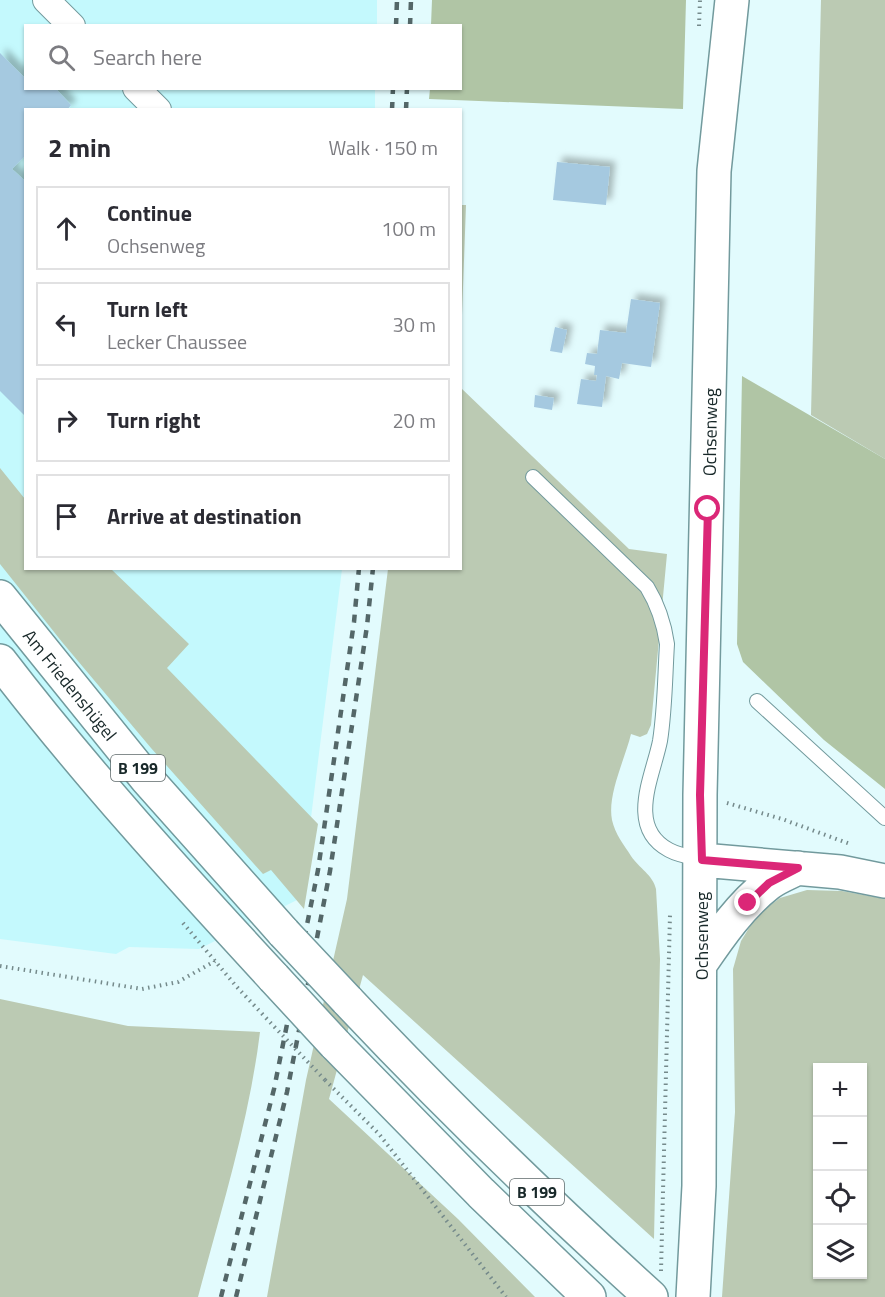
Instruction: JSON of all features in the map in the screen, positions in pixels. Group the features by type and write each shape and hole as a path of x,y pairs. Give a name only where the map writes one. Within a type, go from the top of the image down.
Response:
{"main road":[{"name":"Ochsenweg","path":"693,1297 699,1186 702,860 700,795 714,171 732,0"},
{"name":"Am Friedenshügel","path":"0,597 146,778 284,933 427,1085 521,1177 654,1289"},
{"name":"B 199","path":"0,661 46,721 147,841 335,1044 481,1193 589,1297"},
{"path":"702,860 840,872 885,880"},
{"path":"701,963 748,903 769,883 798,868"}],"street":[{"path":"46,0 70,24"},
{"path":"138,90 156,108"}],"lane":[{"path":"533,477 646,587 656,602 665,629 667,644 660,738 645,797 645,820 653,837 664,847 672,852 702,860"},
{"path":"757,701 885,818"}],"path":[{"path":"700,795 782,819 854,845"},
{"path":"654,1289 670,910"},
{"path":"0,966 142,989 178,982 215,961 266,1018 379,1134 506,1297"}],"shaded area":[{"path":"0,0 377,0 377,24 24,24 24,90 375,90 375,108 24,108 24,570 342,570 301,898 199,949 129,947 116,954 0,939"}],"green space":[{"path":"432,0 686,0 683,109 429,99 430,90 462,90 462,24 431,24"},
{"path":"821,0 885,0 885,459 811,415"},
{"path":"462,205 466,205 462,315"},
{"path":"742,376 885,459 885,789 824,740 743,662 737,644"},
{"path":"462,389 629,549 667,554 651,725 647,734 640,737 631,734 614,788 611,810 613,825 620,839 634,860 652,880 656,889 660,959 654,1239 363,975 329,1099 458,1219 535,1297 267,1297 306,1080 347,899 388,570 462,570"},
{"path":"0,468 24,498 24,570 112,570 189,644 167,668 318,824 304,909 271,870 263,874 151,748 0,564"},
{"path":"807,890 842,891 885,899 885,1297 722,1297 735,1112 733,969 741,941 757,915 780,898"},
{"path":"0,999 128,1026 260,1032 242,1132 198,1297 0,1297"}],"building":[{"path":"0,53 24,77 24,90 57,90 71,105 69,108 24,108 24,157 12,169 24,180 24,415 0,391"},
{"path":"557,162 610,167 606,205 553,200"},
{"path":"631,299 660,303 651,367 622,363 619,379 606,376 602,407 577,404 581,379 596,381 595,366 585,364 587,353 597,354 600,330 626,333"},
{"path":"555,327 567,330 562,353 550,351"},
{"path":"535,395 554,398 552,410 534,407"}],"railway":[{"path":"396,24 397,0"},
{"path":"410,24 411,0"},
{"path":"392,108 393,90"},
{"path":"406,108 407,90"},
{"path":"221,1297 274,1089 318,870 354,622 359,570"},
{"path":"236,1297 287,1092 330,871 367,626 373,570"}],"route":[{"path":"708,509 700,795 702,860 798,868 769,883 748,903"}]}
